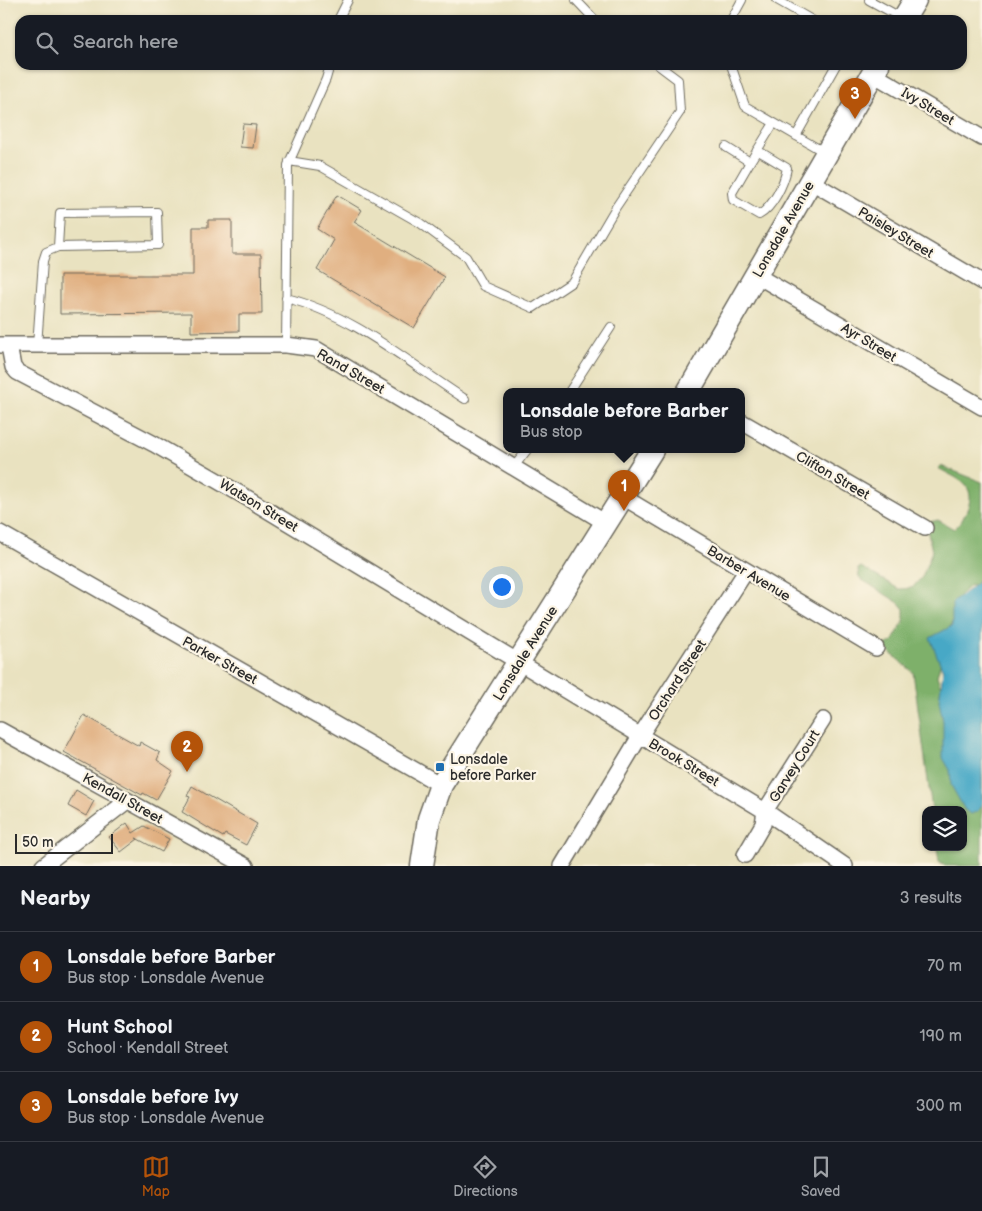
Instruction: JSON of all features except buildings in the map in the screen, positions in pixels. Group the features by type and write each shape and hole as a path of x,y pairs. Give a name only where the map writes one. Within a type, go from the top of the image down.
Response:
{"main road":[{"name":"Lonsdale Avenue","path":"691,388 875,70"},
{"name":"Lonsdale Avenue","path":"422,866 429,818 441,785 650,453"}],"street":[{"name":"Ivy Street","path":"878,70 982,138"},
{"name":"Paisley Street","path":"810,181 982,282"},
{"name":"Ayr Street","path":"756,275 982,407"},
{"name":"Rand Street","path":"5,346 286,345 316,349 606,522"},
{"name":"Watson Street","path":"5,346 13,368 17,372 154,444 520,662"},
{"name":"Clifton Street","path":"745,424 925,528"},
{"name":"Barber Avenue","path":"623,496 876,648"},
{"name":"Parker Street","path":"0,533 441,785"},
{"name":"Orchard Street","path":"562,866 640,736 746,571"},
{"name":"Brook Street","path":"520,662 765,811 845,866"},
{"name":"Garvey Court","path":"745,855 763,824 765,811 823,720"},
{"name":"Kendall Street","path":"0,730 246,866"},
{"path":"43,866 127,801"}],"lane":[{"path":"340,15 348,0"},
{"path":"576,0 590,15"},
{"path":"734,15 742,0"},
{"path":"777,0 803,15"},
{"path":"869,0 907,13"},
{"path":"286,345 289,161 329,70"},
{"path":"289,161 320,166 420,222 466,257 483,286 533,308 572,282 616,207 680,112 678,80 665,70"},
{"path":"733,70 744,106 826,154"},
{"path":"796,136 833,70"},
{"path":"757,150 786,168 785,180 765,212 759,216 733,200 732,193 757,150 774,123"},
{"path":"726,147 750,162"},
{"path":"38,346 43,260 46,252 58,247 158,245 157,212 60,213 58,247"},
{"path":"286,298 312,304 363,332 465,399"},
{"path":"572,388 611,327"},
{"path":"513,468 525,453"}],"green space":[{"path":"941,466 982,482 982,584 969,586 959,596 937,676 982,775 982,866 945,866 939,862 938,851 967,851 967,806 931,806 913,672 882,646 892,642 904,621 904,609 899,603 859,578 858,569 861,567 899,589 912,588 922,577 932,551 926,523 938,520 954,529 963,518 970,501 968,488 964,483 938,468"}],"water":[{"path":"982,579 982,802 978,811 971,814 967,811 967,806 963,806 951,785 950,770 943,758 943,721 939,701 943,671 930,638 952,626 952,603"}],"place":[{"name":"Lonsdale before Ivy","path":"855,119"},
{"name":"Lonsdale before Barber","path":"624,511"},
{"name":"Lonsdale before Parker","path":"440,767"},
{"name":"Hunt School","path":"187,772"}]}
